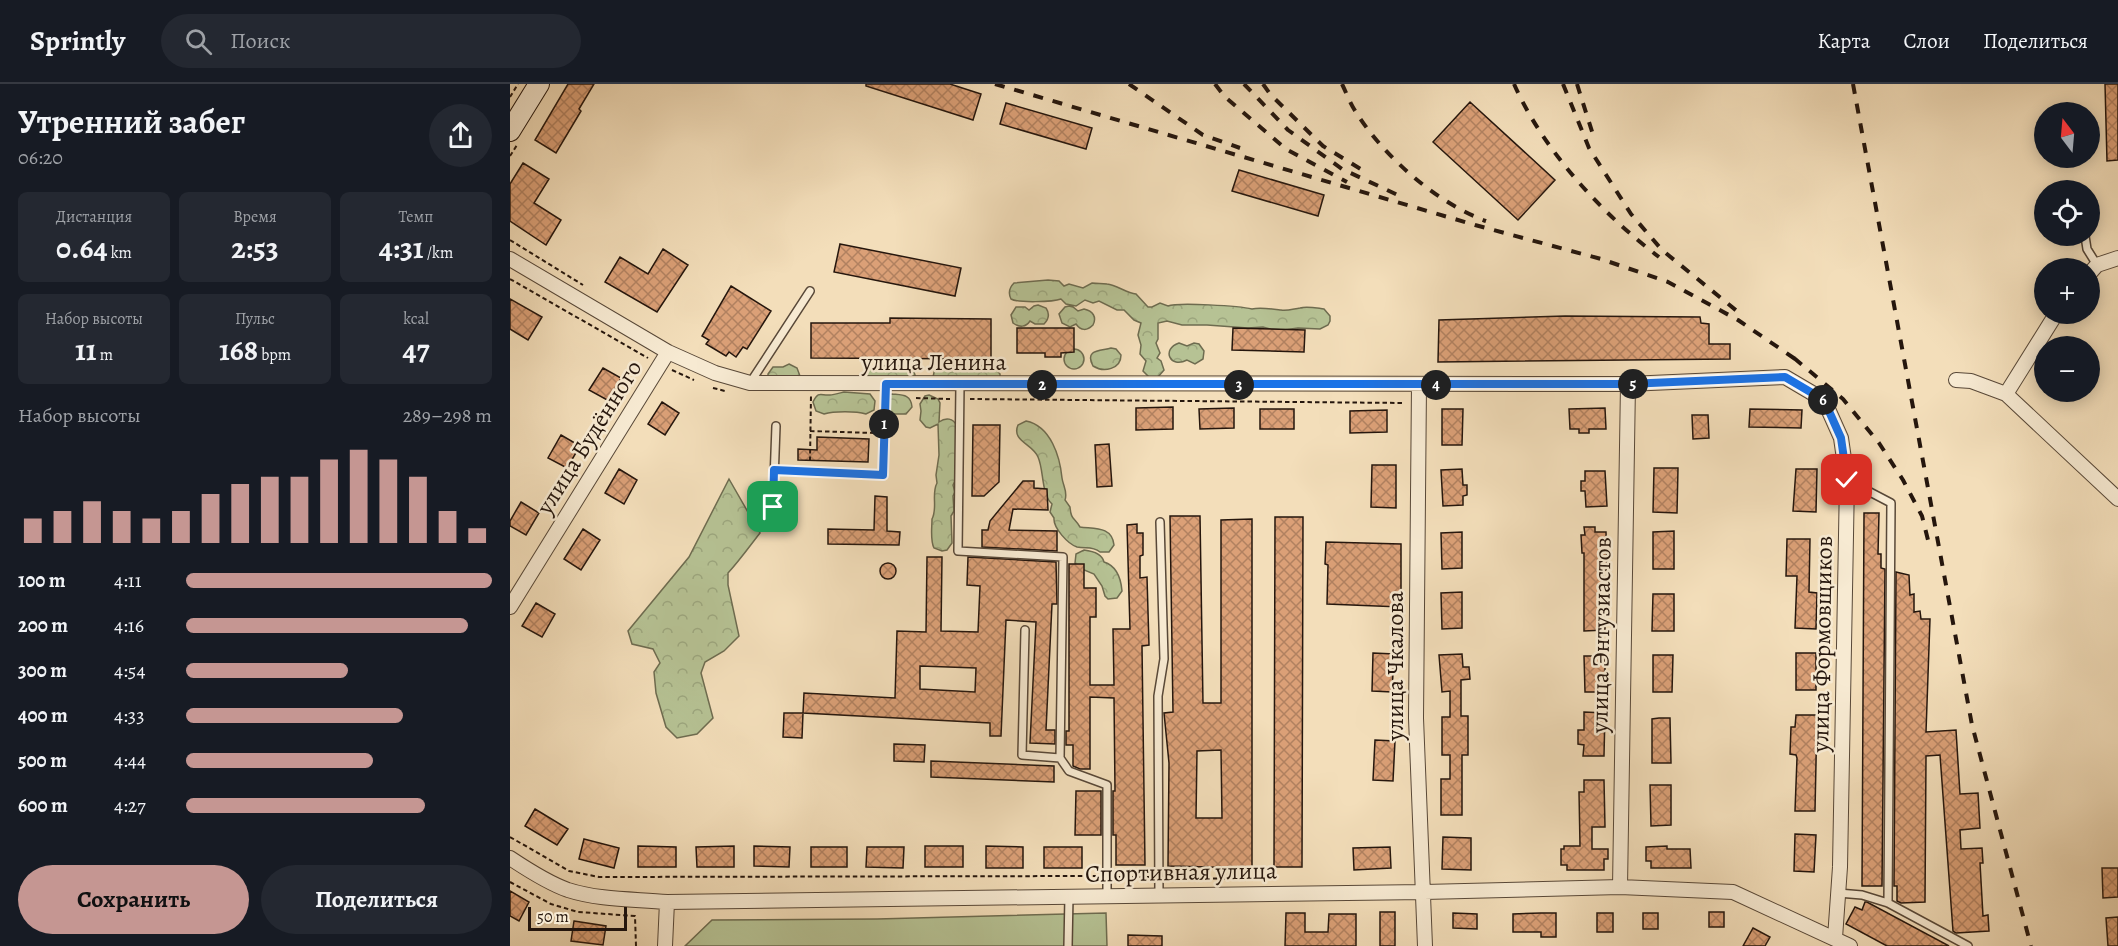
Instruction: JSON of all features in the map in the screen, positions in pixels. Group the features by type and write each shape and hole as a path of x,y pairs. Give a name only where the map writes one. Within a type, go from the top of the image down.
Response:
{"main road":[{"path":"510,131 539,84"}],"street":[{"path":"2100,266 2118,258"},
{"name":"улица Ленина","path":"510,259 668,352 715,373 750,383 1628,384 1785,377"},
{"path":"2006,394 2050,324"},
{"name":"улица Будённого","path":"510,607 668,352"},
{"name":"улица Формовщиков","path":"1785,377 1824,400 1841,438 1847,480 1838,893 1835,938"},
{"path":"1956,380 1971,381 2006,394 2118,499"},
{"name":"улица Энтузиастов","path":"1620,887 1628,384"},
{"name":"улица Чкалова","path":"1419,385 1416,718 1425,946"},
{"name":"Спортивная улица","path":"510,858 568,890 601,897 667,902 1424,892 1620,887 1733,892 1850,946"},
{"path":"665,946 667,902"}],"lane":[{"path":"750,383 810,291"},
{"path":"774,470 883,475 886,384"},
{"path":"960,385 958,551 1063,557 1060,758 1069,771 1107,785 1107,896"},
{"path":"773,507 776,426"},
{"path":"1847,480 1892,503 1888,903"},
{"path":"1159,896 1158,696 1164,659 1160,522"},
{"path":"1025,630 1022,755 1060,758"},
{"path":"1838,893 1862,895 1888,903 1968,946"},
{"path":"1068,946 1069,896"}],"path":[{"path":"510,97 518,84"},
{"path":"510,240 588,288"},
{"path":"810,466 811,395"},
{"path":"810,431 884,433"},
{"path":"510,837 569,871 599,877 1106,876 1255,879"},
{"path":"635,916 636,946"}],"green space":[{"path":"1059,281 1064,286 1069,284 1083,288 1092,283 1111,285 1136,294 1148,307 1160,303 1168,306 1184,304 1283,310 1312,307 1324,309 1330,316 1330,321 1328,325 1320,329 1284,330 1263,327 1182,325 1167,321 1158,323 1156,343 1160,353 1157,358 1161,361 1164,370 1158,377 1149,377 1143,371 1146,361 1140,354 1141,345 1138,335 1141,323 1134,320 1124,310 1117,310 1099,301 1093,303 1085,300 1076,306 1066,304 1061,299 1036,302 1011,299 1010,291 1014,283"},
{"path":"1038,305 1046,308 1048,312 1048,318 1044,324 1035,324 1030,321 1025,326 1020,326 1013,323 1011,315 1016,307 1025,307 1029,310"},
{"path":"1069,306 1078,311 1084,309 1092,313 1095,319 1093,325 1084,329 1076,324 1070,327 1062,323 1059,314"},
{"path":"1179,343 1187,346 1194,343 1199,344 1204,351 1203,359 1195,364 1187,360 1176,362 1172,360 1170,349"},
{"path":"1111,348 1116,349 1121,355 1118,364 1107,369 1093,366 1092,354"},
{"path":"1074,349 1081,352 1084,359 1081,366 1074,369 1067,366 1064,359 1067,352"},
{"path":"789,364 797,368 800,376 768,379 768,374 773,367 783,367"},
{"path":"943,364 968,368 975,365 994,367 1000,374 1000,378 933,377 935,368"},
{"path":"888,365 913,369 916,378 864,379 866,370 869,368"},
{"path":"844,392 870,394 875,401 874,410 866,414 833,412 824,414 816,411 813,402 819,395"},
{"path":"888,395 908,397 912,407 906,414 893,414 885,411"},
{"path":"929,395 938,399 940,403 939,422 949,419 957,426 956,479 953,485 954,511 951,516 952,543 947,550 942,551 934,548 932,538 939,455 938,424 930,428 920,420 920,404 925,396"},
{"path":"1026,421 1042,429 1053,444 1066,492 1065,500 1072,516 1080,527 1102,530 1110,534 1114,545 1109,552 1077,547 1058,531 1050,512 1052,504 1044,488 1038,457 1017,435 1018,425"},
{"path":"729,479 760,533 728,573 728,585 739,636 724,651 705,662 701,673 713,718 697,734 677,738 666,727 656,693 654,672 660,663 653,649 632,644 628,631 689,557"},
{"path":"1084,550 1099,555 1115,570 1122,591 1117,598 1108,599 1094,574 1077,567 1076,554"},
{"path":"1106,913 1107,946 685,946 712,920 877,919"}],"building":[{"path":"568,84 594,84 556,153 535,140"},
{"path":"866,84 950,84 981,94 973,120 866,86"},
{"path":"2105,84 2118,84 2118,160 2107,161"},
{"path":"1470,102 1555,180 1518,220 1433,142"},
{"path":"1006,103 1092,128 1086,149 1000,124"},
{"path":"523,163 549,179 534,203 561,220 546,245 510,221 510,184"},
{"path":"1239,170 1324,195 1318,216 1232,191"},
{"path":"840,244 961,268 955,296 834,272"},
{"path":"663,249 688,265 657,312 605,282 620,257 648,274"},
{"path":"731,286 771,311 747,349 743,347 736,357 729,352 726,356 706,344 709,340 702,336"},
{"path":"510,299 542,317 528,340 510,329"},
{"path":"1565,316 1700,317 1701,323 1709,324 1709,344 1730,344 1730,359 1438,362 1439,320"},
{"path":"890,318 991,319 991,359 811,358 811,323 890,323"},
{"path":"1017,328 1074,328 1074,352 1061,353 1061,357 1045,357 1045,353 1017,353"},
{"path":"1233,328 1305,330 1304,352 1232,350"},
{"path":"603,368 621,378 609,401 589,390"},
{"path":"662,402 679,413 665,435 648,424"},
{"path":"1173,407 1173,429 1136,430 1136,408"},
{"path":"1234,408 1234,428 1200,429 1199,409"},
{"path":"1605,408 1606,429 1589,429 1589,433 1579,433 1579,429 1570,429 1569,409"},
{"path":"1260,409 1294,409 1294,429 1260,429"},
{"path":"1442,409 1463,409 1462,445 1442,445"},
{"path":"1750,409 1802,410 1801,428 1749,427"},
{"path":"1387,410 1387,432 1350,433 1350,411"},
{"path":"1692,415 1708,415 1709,438 1693,439"},
{"path":"973,425 1000,425 999,482 984,496 972,496"},
{"path":"561,435 580,446 567,468 548,458"},
{"path":"817,437 869,439 868,462 798,460 798,449 817,450"},
{"path":"1109,444 1112,486 1097,487 1095,445"},
{"path":"1372,465 1396,465 1396,508 1371,507"},
{"path":"1654,468 1678,468 1677,513 1653,512"},
{"path":"619,469 637,480 624,504 605,493"},
{"path":"1462,469 1463,485 1467,485 1467,495 1463,496 1463,505 1443,506 1441,470"},
{"path":"1796,469 1817,469 1816,512 1793,511"},
{"path":"1585,471 1605,471 1607,506 1586,507 1585,491 1581,491 1581,481 1585,481"},
{"path":"1023,481 1034,481 1034,488 1047,489 1048,510 1013,509 1009,530 1057,531 1057,551 982,547 982,530 988,530 990,521"},
{"path":"875,496 887,497 887,531 900,532 899,545 828,544 828,529 874,530"},
{"path":"521,502 539,513 526,535 510,526 510,521"},
{"path":"1864,513 1879,513 1878,554 1881,554 1881,568 1885,569 1882,886 1862,886"},
{"path":"1170,516 1200,516 1203,703 1221,703 1221,520 1252,519 1252,868 1168,866 1169,763 1164,713 1173,712","holes":["1221,750 1222,818 1196,818 1197,751"]},
{"path":"1275,517 1303,517 1302,867 1274,867"},
{"path":"1137,524 1137,533 1143,533 1140,578 1147,577 1149,645 1142,646 1145,865 1116,865 1116,835 1113,835 1114,698 1090,697 1090,769 1073,766 1073,745 1066,745 1066,731 1069,731 1069,564 1084,564 1084,588 1096,588 1096,617 1090,617 1090,685 1114,685 1113,629 1130,629 1127,525"},
{"path":"1584,527 1595,527 1595,532 1606,532 1607,570 1603,570 1605,630 1584,631 1584,553 1582,553 1581,535 1585,535"},
{"path":"583,529 600,540 581,570 564,559"},
{"path":"1674,531 1674,569 1653,569 1653,532"},
{"path":"1462,532 1462,568 1442,569 1441,533"},
{"path":"1787,539 1810,539 1809,592 1817,593 1816,629 1795,628 1797,576 1786,576"},
{"path":"1326,542 1401,544 1401,607 1327,604"},
{"path":"927,557 942,557 941,631 978,632 980,586 967,585 968,557 1056,562 1057,604 1052,604 1046,730 1055,730 1055,744 1030,743 1036,622 1006,620 1001,736 990,736 990,723 803,713 804,693 895,698 897,631 926,632","holes":["920,666 976,668 975,692 920,689"]},
{"path":"888,563 896,571 888,579 880,571"},
{"path":"1896,572 1909,575 1910,595 1914,594 1914,612 1920,611 1921,619 1930,619 1926,732 1956,730 1960,794 1978,793 1980,828 1960,830 1961,849 1982,848 1983,863 1980,863 1983,916 1988,915 1989,931 1956,933 1953,931 1940,755 1926,756 1925,902 1901,903 1897,901 1897,886 1894,886"},
{"path":"1462,592 1462,628 1442,629 1441,593"},
{"path":"1653,594 1674,594 1674,631 1652,631"},
{"path":"536,603 555,614 542,637 522,626"},
{"path":"1373,653 1394,654 1392,692 1372,691"},
{"path":"1796,653 1816,653 1816,690 1796,690"},
{"path":"1462,654 1463,667 1469,667 1470,679 1461,680 1461,716 1468,716 1468,755 1462,755 1462,815 1441,815 1441,779 1450,779 1450,755 1442,755 1442,717 1450,717 1450,691 1442,692 1439,655"},
{"path":"1653,655 1673,655 1672,692 1653,692"},
{"path":"1584,656 1605,656 1605,692 1585,692"},
{"path":"1584,712 1605,713 1604,756 1583,756 1584,745 1578,744 1578,730 1584,730"},
{"path":"784,713 803,713 802,738 783,737"},
{"path":"1796,715 1817,715 1815,811 1795,811 1797,758 1796,755 1790,754 1791,727 1795,727"},
{"path":"1670,718 1671,763 1652,763 1652,719"},
{"path":"1375,740 1395,741 1393,781 1373,780"},
{"path":"894,744 925,745 924,762 894,761"},
{"path":"931,761 1054,766 1054,782 931,777"},
{"path":"1584,780 1604,780 1605,827 1592,827 1592,849 1608,849 1608,859 1604,859 1604,870 1567,870 1567,865 1561,865 1561,849 1564,849 1564,846 1580,846 1579,792 1584,792"},
{"path":"1650,785 1671,785 1671,825 1651,826"},
{"path":"1076,791 1101,791 1101,835 1075,835"},
{"path":"535,809 568,829 557,845 525,826"},
{"path":"1795,834 1816,835 1814,872 1794,871"},
{"path":"1443,837 1471,838 1471,870 1442,869"},
{"path":"584,839 619,848 614,868 579,859"},
{"path":"638,846 676,847 676,867 638,867"},
{"path":"734,846 734,867 697,867 696,847"},
{"path":"754,846 790,847 789,867 754,866"},
{"path":"925,846 963,846 963,867 925,867"},
{"path":"986,846 1023,847 1023,868 986,868"},
{"path":"1667,846 1667,849 1690,849 1691,868 1651,868 1651,861 1646,861 1646,847"},
{"path":"811,847 847,847 847,867 811,867"},
{"path":"867,847 904,847 903,868 866,867"},
{"path":"1044,847 1082,847 1082,868 1044,868"},
{"path":"1390,847 1391,868 1354,870 1353,848"},
{"path":"2102,868 2118,868 2118,897 2103,898"},
{"path":"510,891 529,902 519,921 510,916"},
{"path":"1865,902 1949,946 1887,946 1846,924 1855,907 1862,910"},
{"path":"1380,912 1395,912 1395,946 1380,946"},
{"path":"1709,912 1724,912 1724,927 1709,927"},
{"path":"1286,913 1305,913 1305,932 1328,932 1329,914 1356,914 1356,946 1285,946"},
{"path":"1453,913 1477,914 1477,929 1453,928"},
{"path":"1556,913 1556,937 1541,937 1541,932 1513,932 1513,914"},
{"path":"1597,913 1613,913 1613,932 1597,932"},
{"path":"1643,913 1658,913 1658,929 1643,929"},
{"path":"2118,917 2118,946 2108,946 2106,918"},
{"path":"574,921 606,926 603,945 571,941"},
{"path":"1753,928 1770,937 1765,946 1743,946"},
{"path":"1128,935 1162,936 1162,946 1128,946"}],"railway":[{"path":"995,84 1475,225 1601,259 1668,282 1738,320 1801,363"},
{"path":"1129,84 1203,135 1240,148"},
{"path":"1215,84 1225,97 1286,149 1347,182"},
{"path":"1244,84 1288,130 1342,169 1402,197"},
{"path":"1263,84 1270,94 1323,146 1364,171"},
{"path":"1342,84 1365,126 1394,159 1429,190 1467,213 1486,221"},
{"path":"1514,84 1541,133 1576,179 1616,221 1659,257"},
{"path":"1563,84 1589,148 1631,214 1662,250 1743,316"},
{"path":"1577,84 1595,141"},
{"path":"1853,84 1972,725 2031,946"},
{"path":"1794,358 1843,399 1879,443 1903,480 1922,516 1929,544"}],"route":[{"path":"773,507 774,470 883,475 886,384 1628,384 1785,377 1824,400 1841,438 1847,480"}]}
